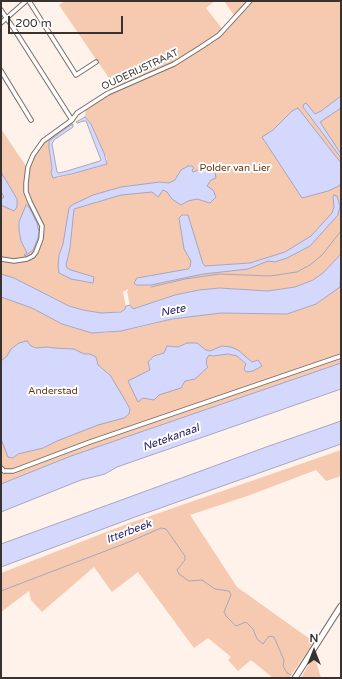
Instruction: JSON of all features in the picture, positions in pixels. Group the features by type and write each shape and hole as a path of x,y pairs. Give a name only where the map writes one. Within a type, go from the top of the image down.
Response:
{"main road":[{"path":"295,678 341,606"}],"street":[{"path":"1,23 28,1 76,75 96,62"},
{"name":"OUDERIJSTRAAT","path":"1,259 20,260 33,256 41,239 42,232 40,222 26,192 28,167 33,155 43,141 72,120 77,113 108,93 174,64 219,35 250,1"},
{"path":"1,10 72,120"},
{"path":"1,72 32,120"},
{"path":"1,468 4,471 13,471 90,442 341,356"}],"green space":[{"name":"Polder van Lier","path":"65,1 215,1 206,8 224,31 236,18 224,1 341,1 341,254 323,273 313,280 295,287 268,291 219,288 199,290 175,295 133,309 130,306 127,291 128,289 121,293 123,292 126,307 124,311 101,313 69,306 14,278 1,274 1,129 26,166 41,140 71,119 73,124 49,142 52,171 58,178 106,164 107,159 91,124 85,117 86,105 115,87 59,5"},
{"name":"Anderstad","path":"341,286 341,363 71,456 1,484 1,472 4,471 1,468 1,297 32,308 62,324 92,333 104,333 137,328 172,319 221,313 287,314 316,304"},
{"path":"341,450 341,476 326,481 316,470 250,495 190,515 237,587 314,642 289,678 273,678 251,660 238,671 228,660 231,657 208,638 194,648 138,572 112,592 94,567 42,612 31,600 29,591 1,612 1,573 127,524"},
{"path":"314,655 321,678 301,678"}],"water":[{"path":"341,96 341,108 320,122 341,154 341,158 303,107 306,103 315,114"},
{"path":"298,108 341,163 341,183 339,186 328,191 302,198 262,137 273,130 292,111"},
{"path":"85,117 91,124 104,153 107,164 53,178 51,173 52,168 49,141 73,124 73,127 54,140 52,144 57,172 67,171 101,160 86,121 76,122"},
{"path":"188,166 192,166 194,168 192,170 193,172 207,167 215,172 216,178 211,180 207,186 213,190 216,197 210,203 197,199 188,201 181,205 163,190 158,197 152,192 121,195 74,209 70,248 66,265 67,268 71,270 94,277 93,283 71,279 59,273 59,255 63,244 69,208 72,205 93,195 121,187 160,182 169,183 175,180 181,170"},
{"path":"1,172 17,199 17,207 14,211 1,205 1,200 4,197 1,191"},
{"path":"334,195 337,196 340,206 338,215 310,246 287,258 275,262 268,261 248,269 203,274 151,285 136,285 134,283 137,278 188,269 190,267 191,261 184,249 179,218 182,215 188,215 203,264 205,266 250,263 285,252 311,236 332,213 334,207"},
{"path":"26,205 29,207 37,223 39,232 33,250 25,256 24,255 27,253 21,241 19,222"},
{"name":"Nete","path":"341,254 340,287 316,304 287,314 221,313 172,319 121,331 92,333 62,324 32,308 1,297 1,274 14,278 69,306 101,313 121,312 126,306 130,305 133,309 175,295 199,290 219,288 268,291 295,287 313,280 323,273"},
{"path":"27,341 31,346 36,348 48,347 74,349 84,354 90,354 96,357 98,365 110,375 125,400 130,409 129,414 124,418 98,425 43,448 18,454 13,458 8,457 1,439 1,361 7,356 11,349 19,343"},
{"path":"187,343 197,343 206,350 210,351 222,346 231,347 238,350 252,362 258,360 262,366 253,371 246,372 244,369 246,364 237,356 228,354 213,356 209,355 206,364 208,367 195,379 185,381 181,388 159,395 154,400 143,398 138,402 128,381 150,370 148,362 154,356 164,353 167,346 178,347"},
{"name":"Netekanaal","path":"341,363 341,389 117,467 105,474 81,480 1,512 1,484 71,456"},
{"path":"341,421 341,444 135,517 1,567 1,544"}],"waterway":[{"path":"151,287 185,279 219,274 270,276 297,272 310,265 322,255 341,231"},
{"name":"Itterbeek","path":"1,591 129,542 161,528 166,529 185,556 185,560 177,570 179,574 189,581 202,580 215,589 229,591 231,595 224,612 226,616 236,626 246,622 253,629 257,639 263,644 269,636 274,637 284,660 283,666 287,673 291,675"}]}
